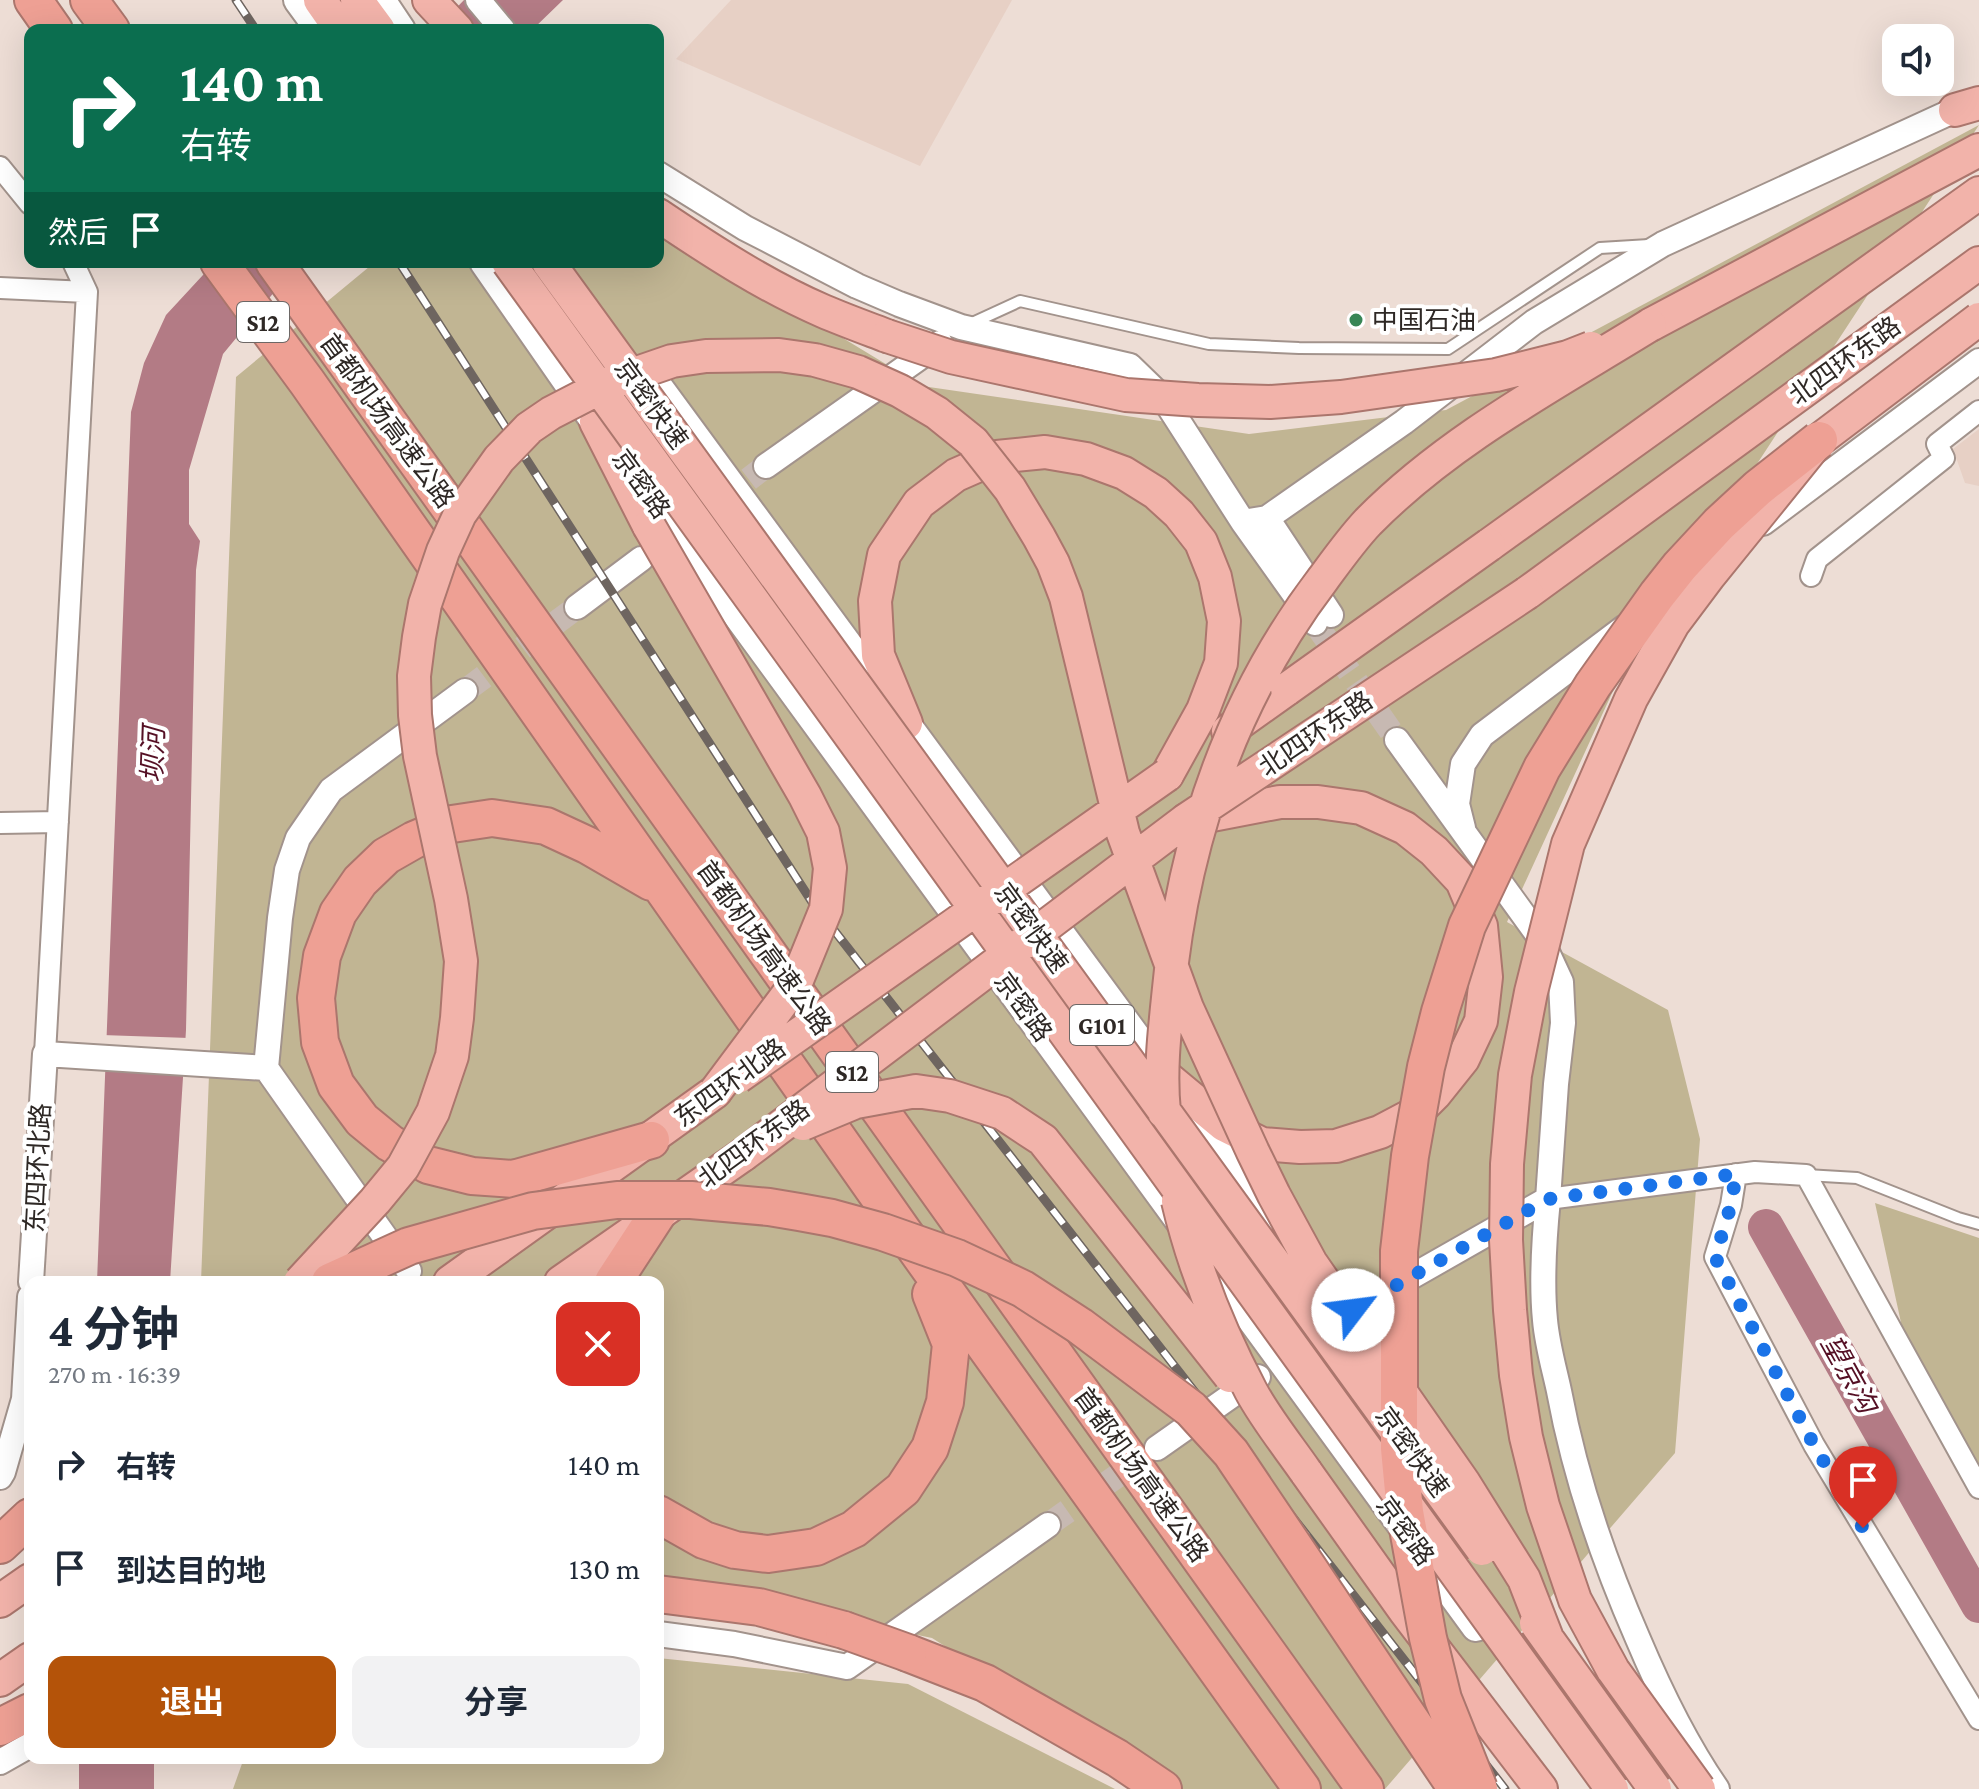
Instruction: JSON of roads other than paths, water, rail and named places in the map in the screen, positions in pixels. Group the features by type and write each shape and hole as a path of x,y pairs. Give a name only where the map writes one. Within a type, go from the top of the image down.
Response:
{"highway":[{"path":"33,0 50,24"},
{"path":"89,0 107,24"},
{"path":"320,0 337,24"},
{"path":"357,0 388,20"},
{"path":"429,0 451,24"},
{"path":"1541,1789 1405,1611 1252,1393 1186,1234 1170,1170 1162,1090 1162,1052 1172,958 1197,835 1245,705 1275,649 1310,596 1367,523 1414,481 1474,435 1650,325 1979,150"},
{"name":"北四环东路","path":"1167,775 1979,193"},
{"path":"664,219 765,281 823,311 887,336 951,357 1126,395 1270,402 1341,397 1496,375 1568,357 1650,325"},
{"name":"北四环东路","path":"658,1213 743,1155 1186,820 1527,593 1979,263"},
{"name":"首都机场高速公路","path":"223,268 307,382 907,1237 1302,1789"},
{"name":"首都机场高速公路","path":"278,268 1365,1789"},
{"name":"京密快速","path":"512,268 1612,1789"},
{"name":"京密快速","path":"552,268 1655,1789"},
{"path":"1479,1789 1443,1699 1428,1638 1405,1512 1399,1448 1399,1251 1410,1156 1430,1054 1467,926 1542,768 1593,685 1680,566 1758,488 1979,319"},
{"path":"306,1276 403,1167 433,1112 452,1056 461,961 420,756 414,676 425,604 443,551 460,514 499,459 529,428 611,382 672,361 706,356 779,355 815,360 858,372 900,391 937,413 973,442 1010,489 1039,537 1066,597 1123,833 1187,1008 1253,1152 1311,1263 1464,1483 1524,1579 1547,1638"},
{"path":"596,422 649,526 805,796 823,832 830,868 826,909 795,985 715,1092"},
{"path":"1699,1789 1613,1670 1575,1600 1543,1506 1526,1437 1516,1375 1506,1240 1507,1164 1515,1075 1550,910 1568,844 1599,770 1631,699 1673,624 1819,440"},
{"path":"906,723 878,655 875,601 884,555 919,503 956,475 997,457 1045,452 1086,459 1124,473 1156,493 1179,514 1201,542 1215,577 1224,621 1221,663 1203,710 1167,775"},
{"name":"东四环北路","path":"458,1276 1167,775"},
{"path":"1165,1076 1224,1125 1262,1144 1336,1146 1380,1132 1416,1113 1435,1094 1463,1059 1481,1021 1486,977 1481,926 1462,881 1434,851 1405,828 1361,808 1318,802 1280,802 1186,820"},
{"path":"651,1140 513,1179 472,1176 428,1165 390,1143 362,1120 336,1085 320,1042 316,998 322,956 338,913 360,881 386,856 452,824 492,818 546,826 587,845 662,888"},
{"path":"743,1155 800,1125 856,1102 916,1091 950,1096 1002,1113 1043,1140 1306,1472"},
{"path":"343,1276 409,1246 456,1231 533,1211 617,1200 691,1200 799,1212 883,1232 957,1258 1023,1289 1191,1409 1231,1453 1457,1789"},
{"path":"569,1276 658,1213"},
{"path":"617,1276 658,1213"},
{"path":"664,1519 704,1540 735,1550 768,1554 816,1547 854,1529 903,1489 930,1448 938,1425 945,1402 951,1344 907,1237"},
{"path":"0,1545 24,1523"},
{"path":"0,1601 24,1584"},
{"path":"664,1617 759,1607 844,1630 985,1683 1117,1758 1163,1789"},
{"path":"0,1680 24,1663"},
{"path":"0,1727 24,1715"}],"main road":[{"path":"298,0 316,24"},
{"name":"京密路","path":"488,268 596,422 1594,1789"},
{"name":"G101","path":"570,268 1165,1076 1665,1789"}],"street":[{"path":"478,0 498,24"},
{"path":"1255,520 1404,422 1534,322 1663,244 1971,104"},
{"path":"0,167 24,197"},
{"path":"664,178 745,228 857,286 961,327 1130,366 1164,399 1255,520 1323,619"},
{"path":"76,268 87,292 45,1054 266,1068"},
{"path":"0,288 87,292"},
{"path":"766,466 961,327"},
{"path":"1465,835 1457,804 1463,764 1482,735 1979,361"},
{"path":"1811,576 1817,559 1944,458 1937,444 1979,411"},
{"path":"577,607 641,559"},
{"path":"409,1271 266,1068 287,870 298,838 331,790 465,691"},
{"path":"1463,764 1444,768 1431,764 1403,735 1465,835 1541,939 1561,982 1563,1023 1543,1244 1545,1321 1584,1497 1615,1586 1658,1687 1717,1789"},
{"path":"0,823 58,822"},
{"name":"东四环北路","path":"31,1276 45,1054"},
{"path":"1353,1310 1548,1199 1755,1172 1806,1175 1979,1488"},
{"path":"1736,1174 1731,1205 1715,1257 1814,1445 1979,1719"},
{"path":"1157,1448 1258,1377"},
{"path":"0,1477 24,1399"},
{"path":"664,1617 734,1644 847,1667 1048,1525"},
{"path":"0,1762 24,1748"}],"lane":[{"path":"961,327 1020,301 1209,344 1448,349 1600,248 1663,244"},
{"path":"1806,1175 1857,1178 1979,1224"}],"water":[{"path":"464,0 563,0 538,24 441,24"},
{"name":"坝河","path":"209,268 294,268 223,354 189,470 189,524 200,541 196,570 186,1030 170,1276 97,1276 131,412 144,363 166,315"},
{"path":"79,1764 154,1764 154,1789 79,1789"}],"waterway":[{"name":"望京沟","path":"1766,1227 1979,1605"}],"tunnel":[{"path":"720,501 766,466"},
{"path":"465,691 577,607"},
{"path":"1315,623 1397,740"},
{"path":"1048,1525 1144,1457"}],"railway":[{"path":"236,0 252,24"},
{"path":"403,268 812,902 1505,1789"}],"place":[{"name":"中国石油","path":"1356,320"}]}
